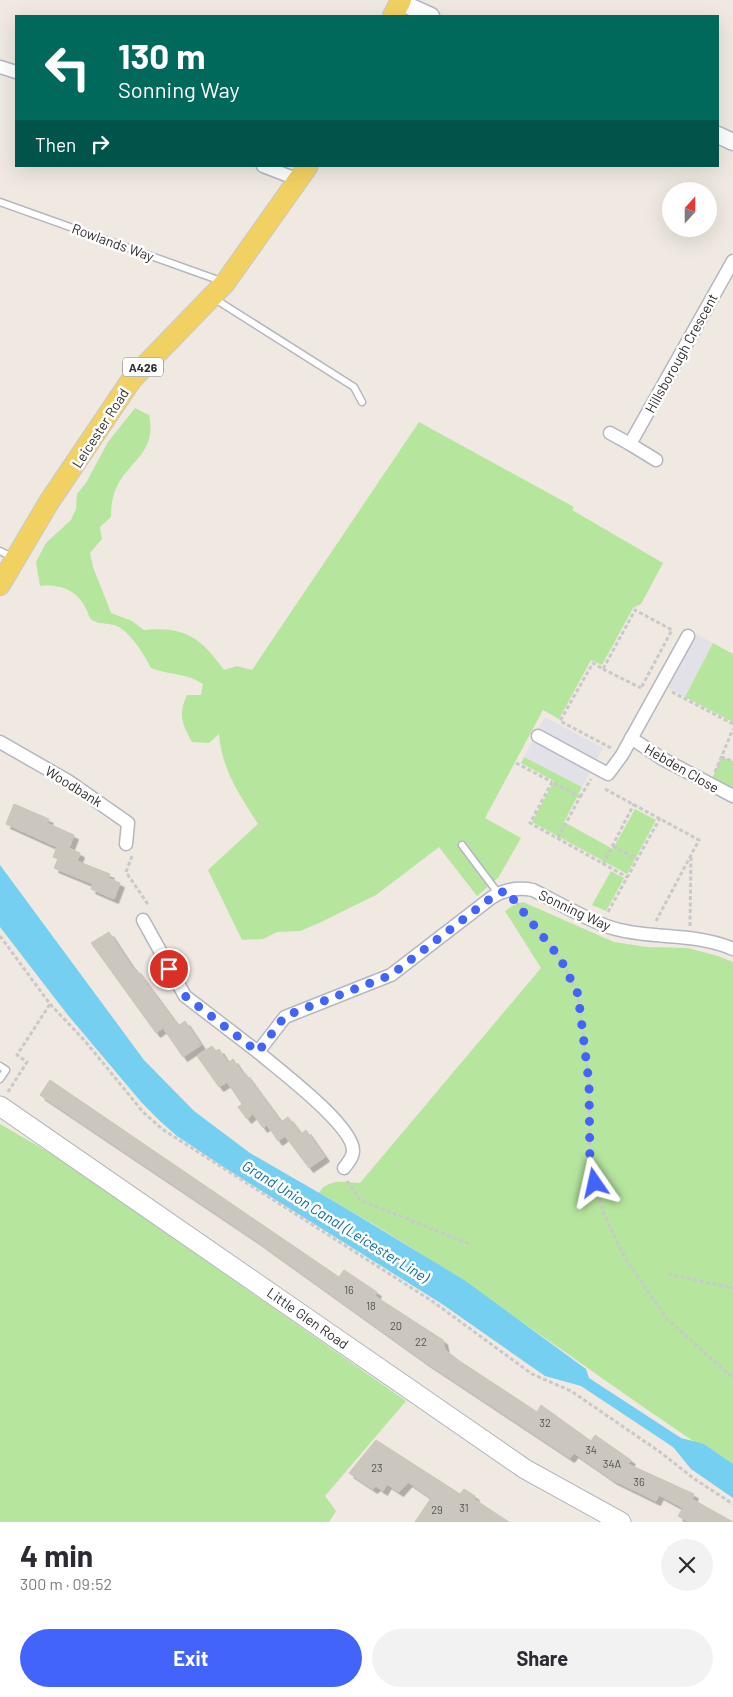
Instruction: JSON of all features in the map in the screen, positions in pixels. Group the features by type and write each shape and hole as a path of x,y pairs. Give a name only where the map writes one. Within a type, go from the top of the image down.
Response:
{"main road":[{"name":"Leicester Road","path":"0,585 8,555 50,502 132,379 218,290 303,173"},
{"name":"Little Glen Road","path":"2,1101 525,1469 621,1522"}],"street":[{"path":"398,6 428,15"},
{"path":"0,67 15,72"},
{"path":"719,135 733,142"},
{"path":"269,167 303,173"},
{"name":"Hillsborough Crescent","path":"630,444 733,261"},
{"path":"610,433 656,460"},
{"name":"Hebden Close","path":"603,771 608,774 622,754 688,636"},
{"path":"538,736 603,771"},
{"name":"Hebden Close","path":"631,738 661,758 733,796"},
{"name":"Woodbank","path":"0,742 68,781 128,823 126,844"},
{"name":"Sonning Way","path":"502,892 524,888 533,890 618,930 690,937 707,940 733,949"},
{"path":"258,1052 285,1016 391,975 502,892"},
{"path":"143,920 185,996 258,1052 338,1122 350,1138 354,1149 353,1155 344,1168"}],"lane":[{"name":"Rowlands Way","path":"0,202 218,290 354,387 362,402"},
{"path":"462,845 502,892"},
{"path":"0,1066 6,1070 0,1079"}],"path":[{"path":"603,668 635,610 672,630 641,688"},
{"path":"622,754 560,721 593,663 641,688 658,691 733,724"},
{"path":"710,784 733,729"},
{"path":"721,757 733,761"},
{"path":"516,763 580,797"},
{"path":"558,838 589,780 603,771"},
{"path":"589,780 699,840 650,934"},
{"path":"552,782 530,823 627,877"},
{"path":"604,864 634,804"},
{"path":"602,923 660,818"},
{"path":"126,844 134,850 126,872 150,908 143,920"},
{"path":"613,846 637,859"},
{"path":"690,937 691,854"},
{"path":"502,892 560,958 578,994 589,1083 590,1167 604,1214 624,1258 667,1319 733,1378"},
{"path":"0,936 50,1004 85,1041 138,1105 162,1129 432,1301 532,1374 571,1391 733,1504"},
{"path":"2,1101 27,1062 17,1055 50,1004"},
{"path":"344,1168 347,1182 360,1200 472,1245"},
{"path":"668,1274 733,1288"}],"shaded area":[{"path":"684,628 713,643 685,697 656,681"},
{"path":"545,717 603,748 582,787 524,757"}],"green space":[{"path":"135,408 149,415 149,438 146,447 117,486 112,502 111,517 100,527 102,539 90,553 93,567 111,613 132,621 144,630 171,630 191,636 208,650 224,670 237,666 252,670 419,422 574,507 572,510 663,563 641,604 633,608 602,665 591,660 559,719 543,710 485,818 521,838 498,878 477,896 439,847 376,895 317,924 300,931 277,932 263,939 242,940 208,870 258,824 232,781 224,759 219,734 209,743 192,742 186,730 182,719 184,702 187,695 201,695 203,684 191,678 151,668 131,637 114,625 92,620 81,601 72,592 60,587 40,586 36,562 46,543 71,520 76,509 77,494 86,483 108,442"},
{"path":"713,643 733,654 733,722 685,697"},
{"path":"524,757 582,787 564,822 613,849 635,809 656,820 627,874 532,822 554,781 521,763"},
{"path":"721,757 733,761 733,796 710,784"},
{"path":"611,871 624,878 606,911 592,905"},
{"path":"523,902 614,942 647,947 688,948 733,962 733,1464 704,1444 696,1443 464,1282 368,1221 319,1193 323,1188 332,1183 360,1183 541,968 505,911"},
{"path":"0,1124 50,1153 119,1200 406,1401 325,1496 336,1511 329,1522 0,1522"}],"water":[{"name":"Grand Union Canal (Leicester Line)","path":"0,865 144,1060 194,1111 250,1153 464,1280 586,1369 589,1378 681,1438 704,1444 733,1464 733,1498 691,1469 673,1447 581,1386 545,1376 442,1304 177,1136 142,1103 67,1014 0,927"}],"building":[{"path":"14,804 49,819 47,823 74,835 69,848 80,853 77,861 110,874 108,878 120,883 114,899 91,889 93,884 54,868 58,859 53,857 57,847 6,824"},
{"path":"109,932 134,970 136,969 178,1026 185,1021 201,1045 183,1057 163,1028 156,1033 91,943"},
{"path":"212,1046 216,1051 219,1049 228,1063 233,1059 281,1122 288,1117 301,1134 306,1130 325,1157 309,1168 285,1136 278,1141 267,1125 263,1128 253,1114 247,1119 238,1107 242,1104 227,1082 219,1087 197,1056"},
{"path":"50,1080 339,1277 344,1270 377,1292 375,1296 443,1340 445,1350 461,1362 537,1412 541,1405 591,1441 595,1435 631,1460 628,1464 694,1494 692,1499 733,1522 689,1522 678,1516 683,1508 659,1495 656,1501 613,1480 574,1453 570,1458 424,1361 254,1239 40,1095"},
{"path":"376,1440 460,1494 464,1489 475,1496 474,1499 509,1522 415,1522 431,1498 408,1482 399,1492 387,1484 383,1491 376,1486 373,1489 349,1473"}],"route":[{"path":"169,969 185,996 258,1052 285,1016 391,975 491,898 506,890 560,958 578,994 585,1033 589,1083 590,1167 595,1183"}]}
